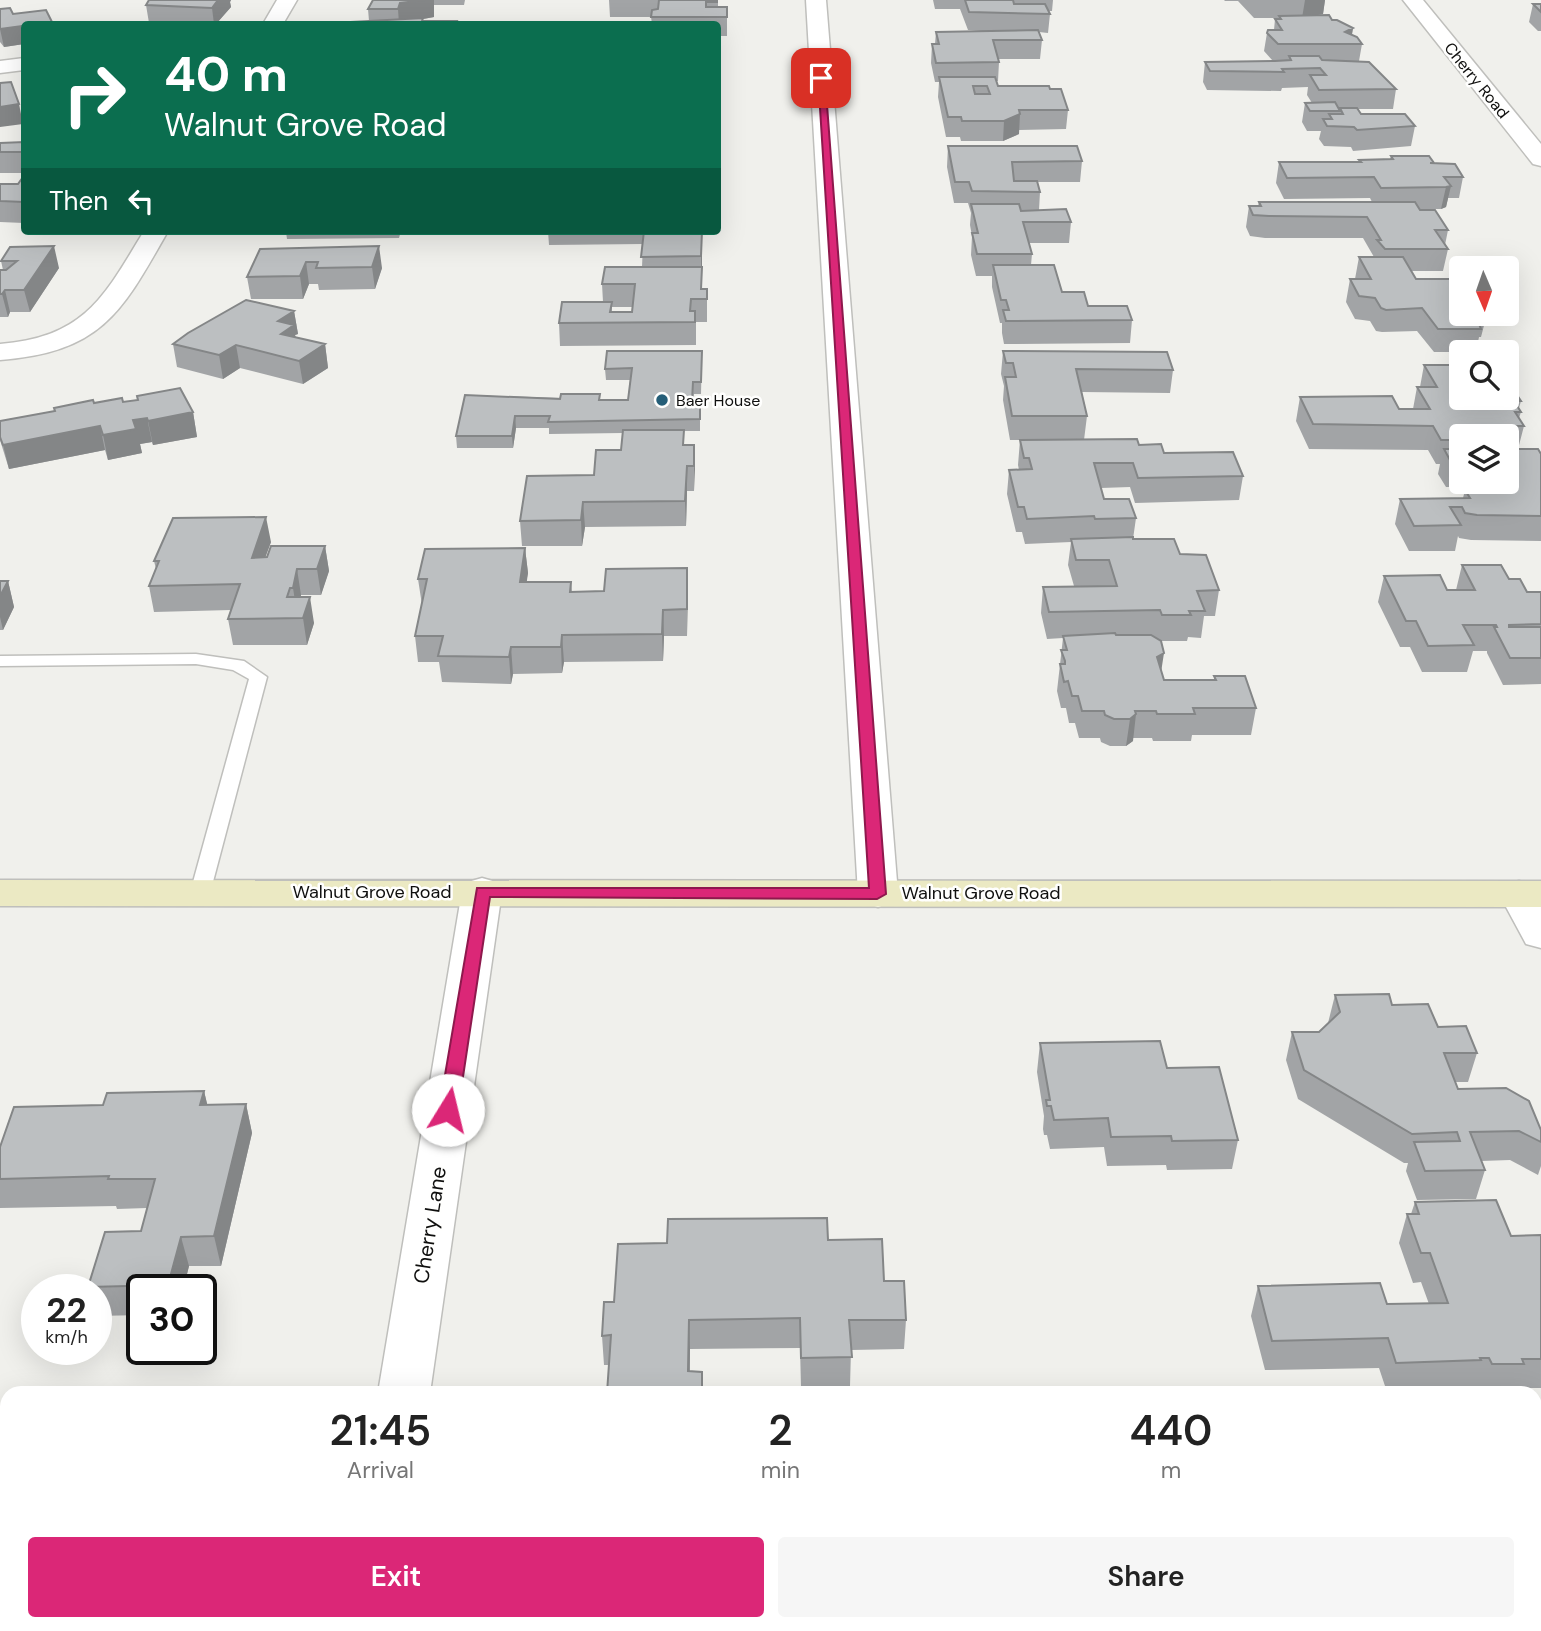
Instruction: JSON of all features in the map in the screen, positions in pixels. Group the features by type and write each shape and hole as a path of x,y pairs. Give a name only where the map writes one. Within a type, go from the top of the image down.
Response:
{"main road":[{"name":"Walnut Grove Road","path":"0,893 482,891 1530,894"}],"street":[{"path":"275,21 286,0"},
{"path":"816,0 877,894"},
{"name":"Cherry Road","path":"1413,0 1541,159"},
{"path":"0,67 21,64"},
{"path":"1516,128 1541,128"},
{"path":"0,352 20,352 81,331 120,293 154,235"},
{"name":"Cherry Lane","path":"405,1386 482,891"},
{"path":"1530,894 1541,934"}],"lane":[{"path":"0,661 196,660 238,666 258,677 200,893"}],"building":[{"path":"149,0 218,0 212,8 146,5"},
{"path":"373,0 425,0 400,3 398,9 368,9"},
{"path":"659,0 717,0 706,2 706,7 727,7 727,17 651,17 652,10 658,9"},
{"path":"965,0 1013,0 1014,4 1045,4 1050,14 969,12"},
{"path":"1533,4 1541,4 1541,12"},
{"path":"10,8 13,14 46,10 52,21 21,21 21,26 0,29 0,9"},
{"path":"1329,15 1332,20 1353,28 1345,32 1357,37 1362,44 1278,44 1267,33 1268,30 1282,30 1275,19 1281,19 1279,16"},
{"path":"423,18 422,21 369,21"},
{"path":"1038,30 1042,40 993,40 999,62 936,63 932,44 939,44 936,32"},
{"path":"1289,56 1319,56 1322,60 1369,62 1396,89 1319,90 1310,75 1326,75 1320,68 1282,69 1284,72 1210,71 1205,62 1291,60"},
{"path":"939,77 995,77 998,86 1049,86 1050,89 1061,89 1068,110 1019,110 1020,114 1004,121 962,121 961,117 948,117","holes":["973,86 987,86 990,94 975,94"]},
{"path":"11,82 19,104 0,107 0,83"},
{"path":"1335,102 1340,111 1310,111 1305,103"},
{"path":"1340,108 1357,108 1361,114 1405,114 1415,126 1357,130 1354,127 1327,126 1323,119 1332,119 1329,114 1343,114"},
{"path":"21,142 21,152 0,152 0,143"},
{"path":"948,146 1077,146 1082,161 1012,162 1014,181 1037,181 1040,192 972,191 969,182 955,182"},
{"path":"1391,156 1429,156 1434,163 1430,163 1455,164 1463,177 1444,177 1451,186 1446,187 1381,188 1374,177 1287,178 1279,162 1361,162 1359,160 1393,159"},
{"path":"21,180 21,202 0,201 0,184 18,184"},
{"path":"1259,202 1415,202 1420,210 1435,210 1448,230 1435,230 1448,249 1385,249 1377,240 1381,240 1367,217 1253,215 1249,206 1261,206"},
{"path":"971,204 1019,204 1021,211 1066,209 1071,222 1023,222 1032,254 977,254 972,233 978,233"},
{"path":"644,235 702,235 701,256 641,257"},
{"path":"54,246 24,290 5,290 0,294 0,270 6,270 17,261 1,261 10,247"},
{"path":"379,246 372,267 316,268 318,262 306,262 300,276 247,277 260,249"},
{"path":"1359,257 1403,257 1416,279 1449,279 1449,326 1480,326 1481,329 1438,329 1422,308 1381,308 1375,298 1359,296 1350,279 1371,279"},
{"path":"993,265 1054,265 1062,292 1084,292 1088,306 1127,306 1132,320 1006,321 1003,310 1009,310 1006,300 1001,300"},
{"path":"605,267 702,267 701,289 707,289 707,299 691,299 690,311 695,311 695,322 559,323 562,302 612,302 610,312 632,312 635,284 602,284"},
{"path":"246,300 294,311 278,321 294,325 281,334 325,344 299,361 236,345 219,355 173,344"},
{"name":"Baer House","path":"607,351 702,351 701,382 693,382 692,401 700,401 700,419 548,422 550,416 515,416 512,436 456,436 465,395 560,399 561,394 600,394 599,400 628,400 632,368 605,369"},
{"path":"1003,351 1167,352 1173,370 1076,369 1087,416 1012,416 1005,377 1016,377 1013,363 1006,363"},
{"path":"1424,365 1449,365 1449,410 1519,409 1521,412 1515,412 1524,426 1449,424 1449,440 1441,440 1433,426 1313,424 1300,397 1392,396 1399,409 1430,409 1417,387 1437,387"},
{"path":"180,388 193,412 148,421 147,418 133,420 136,429 103,435 100,426 3,445 0,437 0,421 55,411 54,408 93,400 94,403 122,398 123,402 138,400 137,396"},
{"path":"623,430 684,430 683,445 694,445 694,466 687,466 685,501 583,502 581,520 520,521 527,476 594,475 596,450 621,450"},
{"path":"1137,439 1139,445 1161,444 1164,453 1233,452 1243,476 1138,478 1133,463 1094,463 1104,499 1129,499 1136,518 1095,519 1094,516 1027,519 1024,507 1018,507 1009,470 1032,469 1029,458 1024,458 1020,440"},
{"path":"1519,449 1538,449 1541,454 1541,516 1477,515 1465,513 1462,507 1450,507 1461,525 1414,526 1400,499 1470,498 1468,494 1519,494"},
{"path":"266,517 252,558 267,557 271,546 325,546 317,569 297,569 293,588 290,588 287,597 310,597 303,618 228,619 240,584 149,586 159,561 154,561 173,518"},
{"path":"1071,539 1174,539 1180,554 1206,555 1219,590 1197,591 1205,611 1189,611 1191,615 1162,615 1160,610 1049,612 1043,587 1117,586 1109,560 1076,560"},
{"path":"525,548 520,582 571,582 570,592 604,591 606,569 687,568 687,609 663,610 662,634 562,635 561,647 511,647 509,657 438,656 443,636 415,636 427,579 418,579 425,549"},
{"path":"1462,565 1501,565 1509,579 1520,579 1527,592 1541,592 1541,624 1509,627 1541,627 1541,658 1510,658 1494,627 1497,627 1496,625 1463,625 1474,645 1428,646 1416,621 1406,621 1384,576 1440,575 1447,590 1475,590"},
{"path":"0,581 8,581 0,596"},
{"path":"1115,633 1151,635 1161,641 1164,653 1157,657 1164,680 1216,680 1214,676 1245,676 1256,708 1193,708 1195,714 1135,711 1136,714 1130,719 1114,719 1105,715 1104,711 1082,711 1078,696 1072,696 1068,681 1064,682 1060,664 1065,664 1065,661 1061,650 1067,650 1063,636"},
{"path":"1389,994 1392,1005 1428,1004 1438,1027 1466,1026 1477,1053 1444,1053 1458,1089 1506,1088 1529,1101 1541,1130 1541,1142 1519,1131 1470,1132 1485,1170 1425,1171 1414,1142 1460,1141 1457,1132 1412,1134 1304,1070 1292,1032 1319,1032 1340,1012 1335,995"},
{"path":"1160,1041 1167,1068 1219,1067 1238,1140 1172,1141 1171,1136 1111,1137 1108,1118 1054,1120 1051,1106 1047,1106 1046,1100 1050,1100 1040,1043"},
{"path":"204,1091 200,1105 246,1104 214,1236 181,1237 171,1274 126,1274 126,1286 112,1286 112,1274 92,1274 105,1232 141,1231 155,1179 108,1179 109,1176 0,1179 0,1147 14,1107 103,1105 107,1093"},
{"path":"1496,1200 1511,1236 1541,1235 1541,1359 1522,1359 1524,1364 1492,1364 1489,1358 1396,1363 1388,1338 1272,1341 1258,1286 1380,1283 1387,1304 1448,1303 1430,1253 1421,1253 1407,1214 1419,1214 1415,1202"},
{"path":"827,1218 828,1240 882,1239 884,1281 904,1281 906,1320 849,1320 852,1357 801,1358 800,1318 689,1320 688,1371 702,1372 702,1386 607,1386 611,1335 602,1336 604,1302 614,1302 618,1244 667,1243 668,1219"}],"place":[{"name":"Baer House","path":"662,400"}],"route":[{"path":"448,1110 482,891 877,894 821,78"}]}
